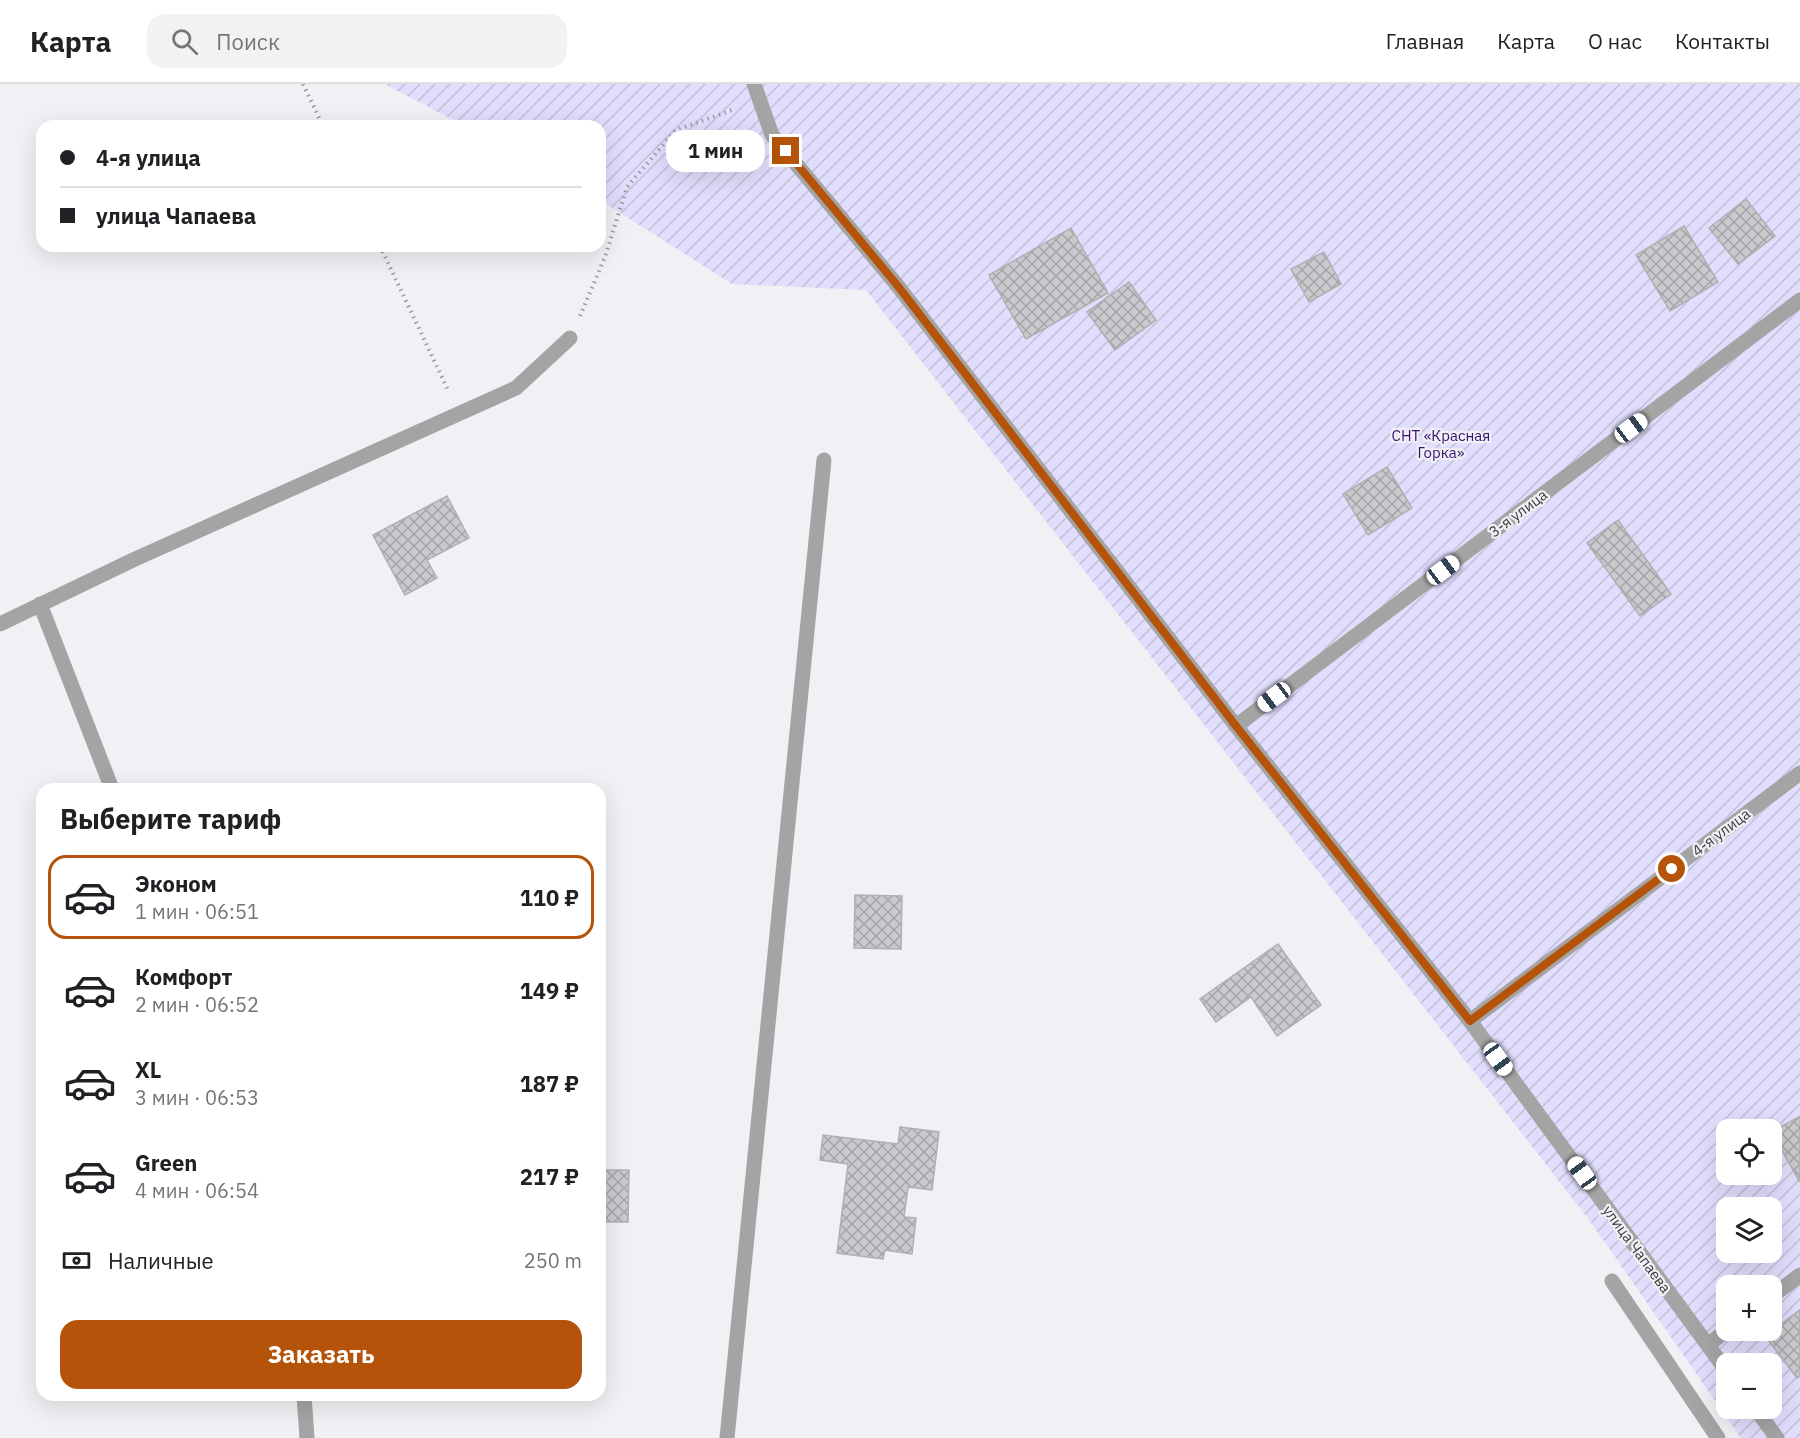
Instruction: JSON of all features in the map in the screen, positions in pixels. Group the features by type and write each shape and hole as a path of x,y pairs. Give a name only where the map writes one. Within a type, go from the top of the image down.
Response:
{"lane":[{"path":"754,84 760,100"},
{"name":"улица Чапаева","path":"760,100 772,135 897,285 1236,726 1470,1021 1716,1356"},
{"name":"3-я улица","path":"1236,726 1800,300"},
{"path":"0,624 516,388 570,338"},
{"path":"727,1438 824,460"},
{"path":"40,604 110,783"},
{"name":"4-я улица","path":"1470,1021 1800,772"},
{"path":"1782,1288 1800,1275"},
{"path":"1612,1281 1718,1438"},
{"path":"1708,1345 1716,1339"},
{"path":"304,1401 307,1438"},
{"path":"1763,1419 1777,1438"}],"path":[{"path":"303,84 320,120"},
{"path":"570,338 605,257 627,188 676,130 760,100"},
{"path":"383,252 459,413"}],"green space":[{"name":"СНТ «Красная Горка»","path":"384,84 1800,84 1800,1438 1741,1438 1728,1419 1782,1419 1782,1353 1716,1353 1716,1402 1590,1221 866,290 732,284 606,204 606,120 453,120"}],"building":[{"path":"1746,199 1775,236 1738,264 1709,228"},
{"path":"1684,226 1718,282 1670,311 1636,255"},
{"path":"1071,228 1108,293 1026,339 989,275"},
{"path":"1324,252 1341,284 1309,302 1291,269"},
{"path":"1129,282 1156,320 1115,350 1087,312"},
{"path":"1387,467 1412,508 1368,535 1343,494"},
{"path":"447,496 469,538 427,560 437,578 405,595 373,535"},
{"path":"1618,520 1671,594 1640,616 1587,543"},
{"path":"855,895 902,896 901,949 854,948"},
{"path":"1278,944 1321,1005 1277,1036 1251,997 1216,1022 1200,999"},
{"path":"1800,1116 1800,1181 1782,1150 1782,1126"},
{"path":"900,1127 939,1132 932,1190 908,1187 904,1217 916,1218 912,1254 885,1250 883,1259 837,1253 848,1164 820,1160 823,1135 898,1144"},
{"path":"606,1170 629,1170 628,1222 606,1222"},
{"path":"1800,1310 1800,1376 1797,1378 1782,1358 1782,1353 1778,1353 1769,1341 1782,1341 1782,1323"}],"route":[{"path":"786,151 897,285 1236,726 1470,1021 1672,869"}]}
